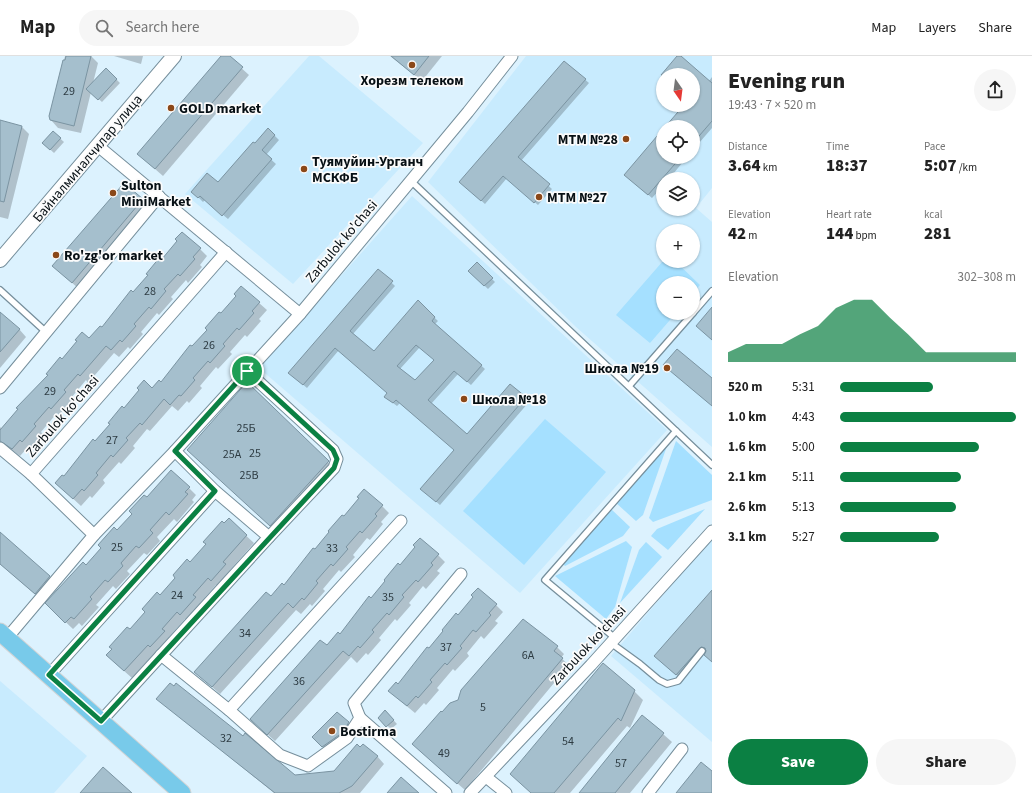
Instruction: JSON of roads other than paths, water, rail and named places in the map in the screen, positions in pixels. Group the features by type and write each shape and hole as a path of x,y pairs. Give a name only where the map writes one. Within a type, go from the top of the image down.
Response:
{"main road":[{"path":"4,635 180,792"}],"street":[{"name":"Байналминалчилар улица","path":"0,260 174,56"},
{"name":"Zarbulok ko'chasi","path":"0,448 31,474 94,535 175,451 300,314 411,181 512,56"},
{"path":"98,146 300,314"},
{"path":"0,388 159,196"},
{"name":"Zarbulok ko'chasi","path":"31,474 226,252"},
{"path":"101,721 334,468 337,459 333,450 247,371"},
{"path":"175,451 215,491 269,537"},
{"path":"49,675 215,491"},
{"path":"229,710 401,521"},
{"name":"Zarbulok ko'chasi","path":"470,793 712,532"},
{"path":"4,635 94,535"},
{"path":"446,793 360,718 354,703 461,574"},
{"path":"161,655 229,710 280,755 308,766 347,738 360,718"},
{"path":"648,793 682,749"},
{"path":"486,777 506,793"}],"lane":[{"path":"411,181 712,465"},
{"path":"0,290 46,332"},
{"path":"700,305 712,291"},
{"path":"629,386 687,320"},
{"path":"676,431 545,580 659,680 668,684 678,681 702,651"}],"place":[{"name":"Хорезм телеком","path":"412,65"},
{"name":"GOLD market","path":"171,108"},
{"name":"MTM №28","path":"626,139"},
{"name":"Туямуйин-Урганч МСКФБ","path":"304,169"},
{"name":"Sulton MiniMarket","path":"113,193"},
{"name":"MTM №27","path":"539,197"},
{"name":"Ro'zg'or market","path":"56,255"},
{"name":"Школа №19","path":"667,368"},
{"name":"Школа №18","path":"464,399"},
{"name":"Bostirma","path":"332,731"}]}
